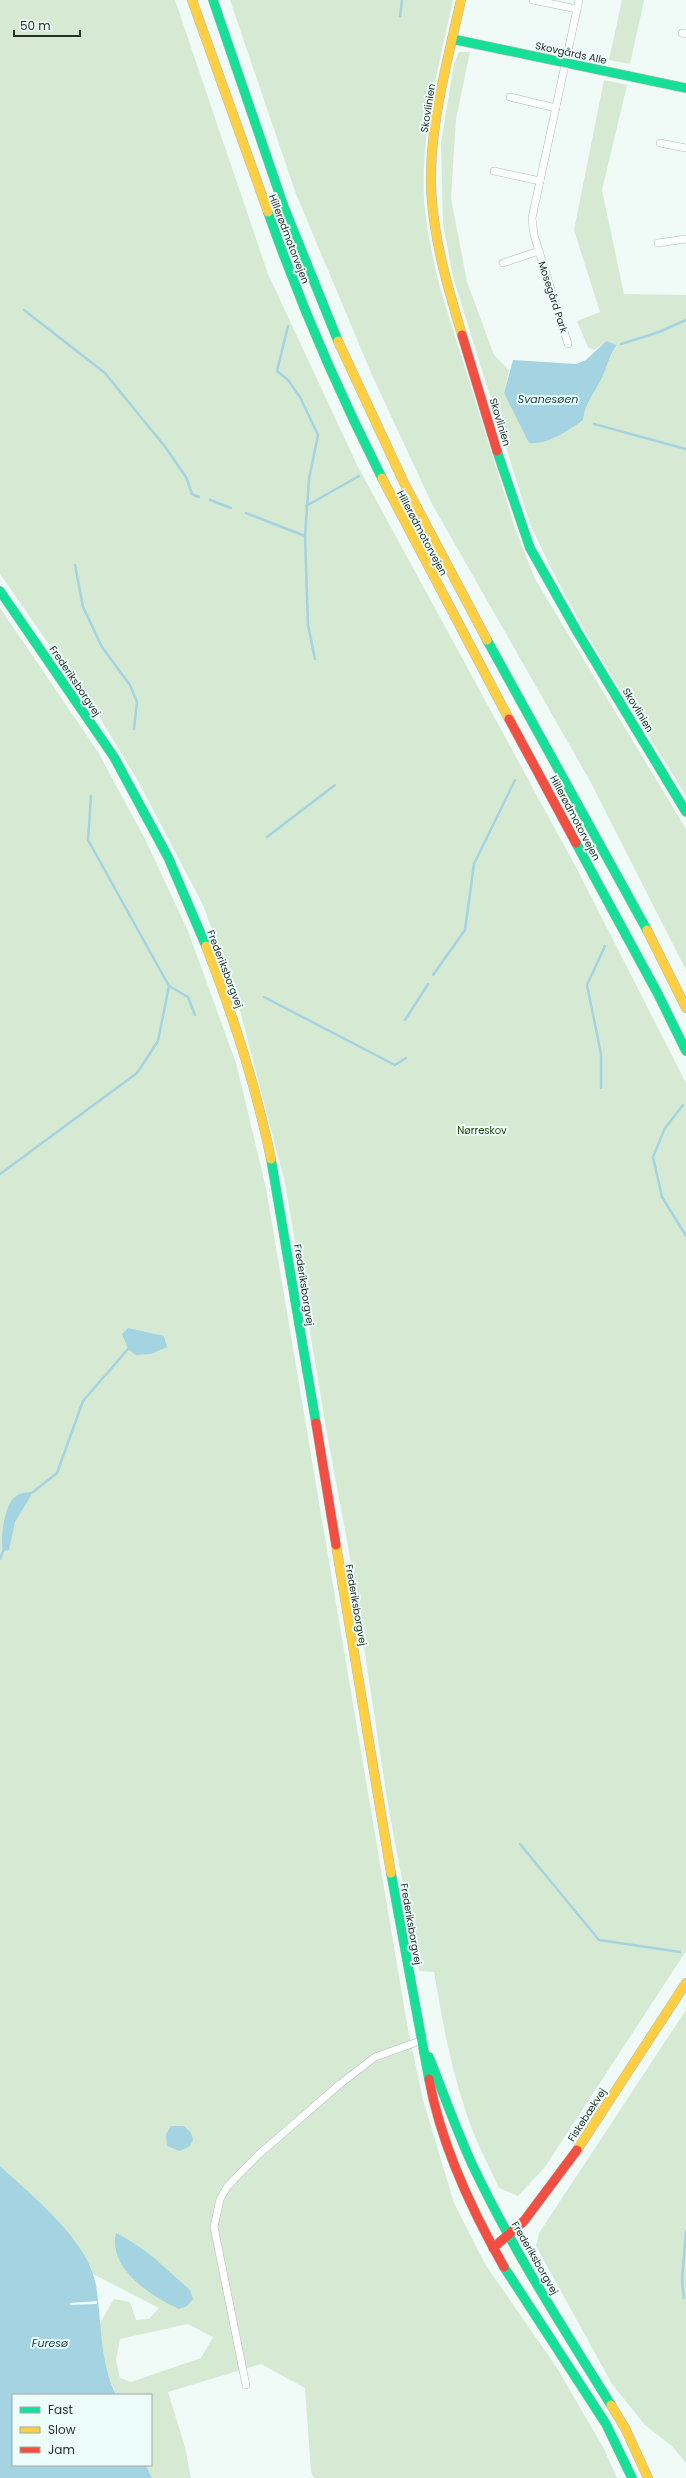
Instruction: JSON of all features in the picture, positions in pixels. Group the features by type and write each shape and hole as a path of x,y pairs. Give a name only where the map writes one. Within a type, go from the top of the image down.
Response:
{"main road":[{"name":"Hillerødmotorvejen","path":"192,0 292,280 350,415 400,517 658,994 686,1051"},
{"name":"Hillerødmotorvejen","path":"213,0 259,136 310,274 367,408 464,597 686,1008"},
{"name":"Skovlinien","path":"461,0 435,124 432,161 432,200 439,254 510,493 530,548 578,633 686,812"},
{"name":"Skovgårds Alle","path":"452,38 686,88"},
{"name":"Frederiksborgvej","path":"0,591 114,757 182,889 230,1011 262,1121 278,1191 383,1833 403,1944 423,2040 434,2108 463,2187 493,2248 516,2288 606,2424 632,2478"},
{"name":"Fiskebækvej","path":"493,2248 510,2235 562,2173 686,1983"},
{"name":"Frederiksborgvej","path":"423,2040 472,2163 510,2235 625,2428 648,2478"}],"street":[{"path":"533,0 577,9"},
{"name":"Mosegård Park","path":"568,344 534,235 532,218 579,0"},
{"path":"510,97 556,108"},
{"path":"660,143 686,148"},
{"path":"494,171 540,181"},
{"path":"658,243 686,239"},
{"name":"Mosegård Park","path":"503,263 539,251"},
{"path":"246,2385 214,2227 215,2215 220,2199 227,2187 258,2155 340,2084 375,2058 423,2040"}],"green space":[{"name":"Nørreskov","path":"0,0 175,0 268,274 357,465 578,871 686,1083 686,1951 545,2167 518,2196 499,2188 476,2139 468,2119 455,2076 443,2024 434,1972 419,1971 388,1805 352,1568 328,1439 285,1183 236,995 203,905 138,781 97,713 0,574"},
{"path":"230,0 453,0 432,98 425,148 424,198 426,221 432,255 440,288 515,528 535,579 686,829 686,970 590,781 432,504 372,375 296,194"},
{"path":"622,0 644,0 630,64 609,60"},
{"path":"459,52 470,52 456,119 451,198 467,282 494,355 509,370 504,393 583,420 588,404 601,380 612,353 617,346 606,341 594,350 588,347 577,321 600,312 574,230 604,80 627,85 602,190 624,294 686,295 686,796 623,695 583,626 546,557 529,521 453,277 443,224 441,143 454,64"},
{"path":"0,608 98,752 145,839 188,931 236,1063 266,1188 407,2024 423,2100 454,2203 485,2264 557,2368 604,2449 617,2478 314,2478 311,2472 305,2388 261,2364 168,2392 185,2447 191,2478 152,2478 146,2466 152,2466 152,2394 116,2394 104,2364 99,2325 114,2299 130,2302 136,2320 149,2319 159,2308 93,2274 90,2265 56,2220 0,2166","holes":["188,2324 213,2337 201,2358 131,2382 120,2378 116,2360 120,2339"]},
{"path":"686,2010 686,2463 672,2446 645,2425 612,2384 536,2246 539,2233"}],"water":[{"name":"Svanesøen","path":"606,341 617,345 612,353 601,380 588,403 583,420 564,433 550,440 529,443 504,393 513,360 576,364 586,360"},
{"path":"128,1328 164,1336 167,1347 151,1354 136,1355 128,1349 122,1334"},
{"path":"33,1492 15,1522 9,1550 3,1551 3,1525 9,1505 19,1494"},
{"path":"171,2126 184,2126 191,2133 193,2140 190,2146 180,2151 167,2146 166,2134"},
{"name":"Furesø","path":"0,2166 43,2205 71,2236 83,2252 91,2268 96,2285 104,2354 116,2394 12,2394 12,2466 146,2466 152,2478 0,2478"},
{"path":"116,2233 146,2251 190,2290 193,2299 187,2306 179,2309 156,2297 134,2280 125,2269 119,2258 115,2246"}],"pier":[{"path":"97,2301 97,2304 70,2305 70,2303"}],"waterway":[{"path":"400,16 402,0"},
{"path":"24,310 105,373 166,448 186,477 192,494 199,497"},
{"path":"621,344 659,332 686,320"},
{"path":"288,326 277,371 288,380 300,397 318,435 309,479 305,536 308,625 315,659"},
{"path":"594,424 686,449"},
{"path":"306,506 359,476"},
{"path":"210,500 231,508"},
{"path":"246,513 305,536"},
{"path":"75,565 83,607 102,647 130,685 137,702 134,729"},
{"path":"433,975 465,930 474,864 515,780"},
{"path":"267,837 335,785"},
{"path":"91,796 88,840 169,986"},
{"path":"601,1088 601,1054 587,985 605,946"},
{"path":"405,1020 428,984"},
{"path":"0,1174 137,1073 158,1041 169,986 188,997 195,1015"},
{"path":"264,997 395,1065 406,1058"},
{"path":"683,1105 665,1128 653,1157 662,1197 686,1236"},
{"path":"33,1492 57,1473 83,1401 128,1349"},
{"path":"0,1559 3,1551"},
{"path":"520,1844 599,1940 680,1952"},
{"path":"684,2298 682,2280 686,2231"}],"traffic: fast":[{"path":"213,0 284,207 338,341"},
{"path":"452,39 686,88"},
{"path":"268,212 293,280 320,346 350,413 382,478"},
{"path":"497,451 530,548 578,633 686,812"},
{"path":"0,591 114,757 168,857 206,946"},
{"path":"487,640 647,930"},
{"path":"576,843 658,994 686,1051"},
{"path":"271,1159 316,1423"},
{"path":"391,1873 429,2079"},
{"path":"429,2057 460,2137 503,2226 574,2346 611,2405"},
{"path":"504,2267 606,2424 632,2478"}],"traffic: slow":[{"path":"192,0 268,212"},
{"path":"461,0 439,100 432,152 431,177 434,219 440,253 462,335"},
{"path":"338,341 405,485 487,640"},
{"path":"382,478 509,719"},
{"path":"647,930 686,1008"},
{"path":"206,946 243,1051 271,1159"},
{"path":"336,1545 391,1873"},
{"path":"577,2150 686,1983"},
{"path":"611,2405 625,2428 648,2478"}],"traffic: jam":[{"path":"462,335 497,451"},
{"path":"509,719 576,843"},
{"path":"316,1423 336,1545"},
{"path":"429,2079 434,2104 449,2152 469,2199 504,2267"},
{"path":"493,2248 524,2221 577,2150"}]}
